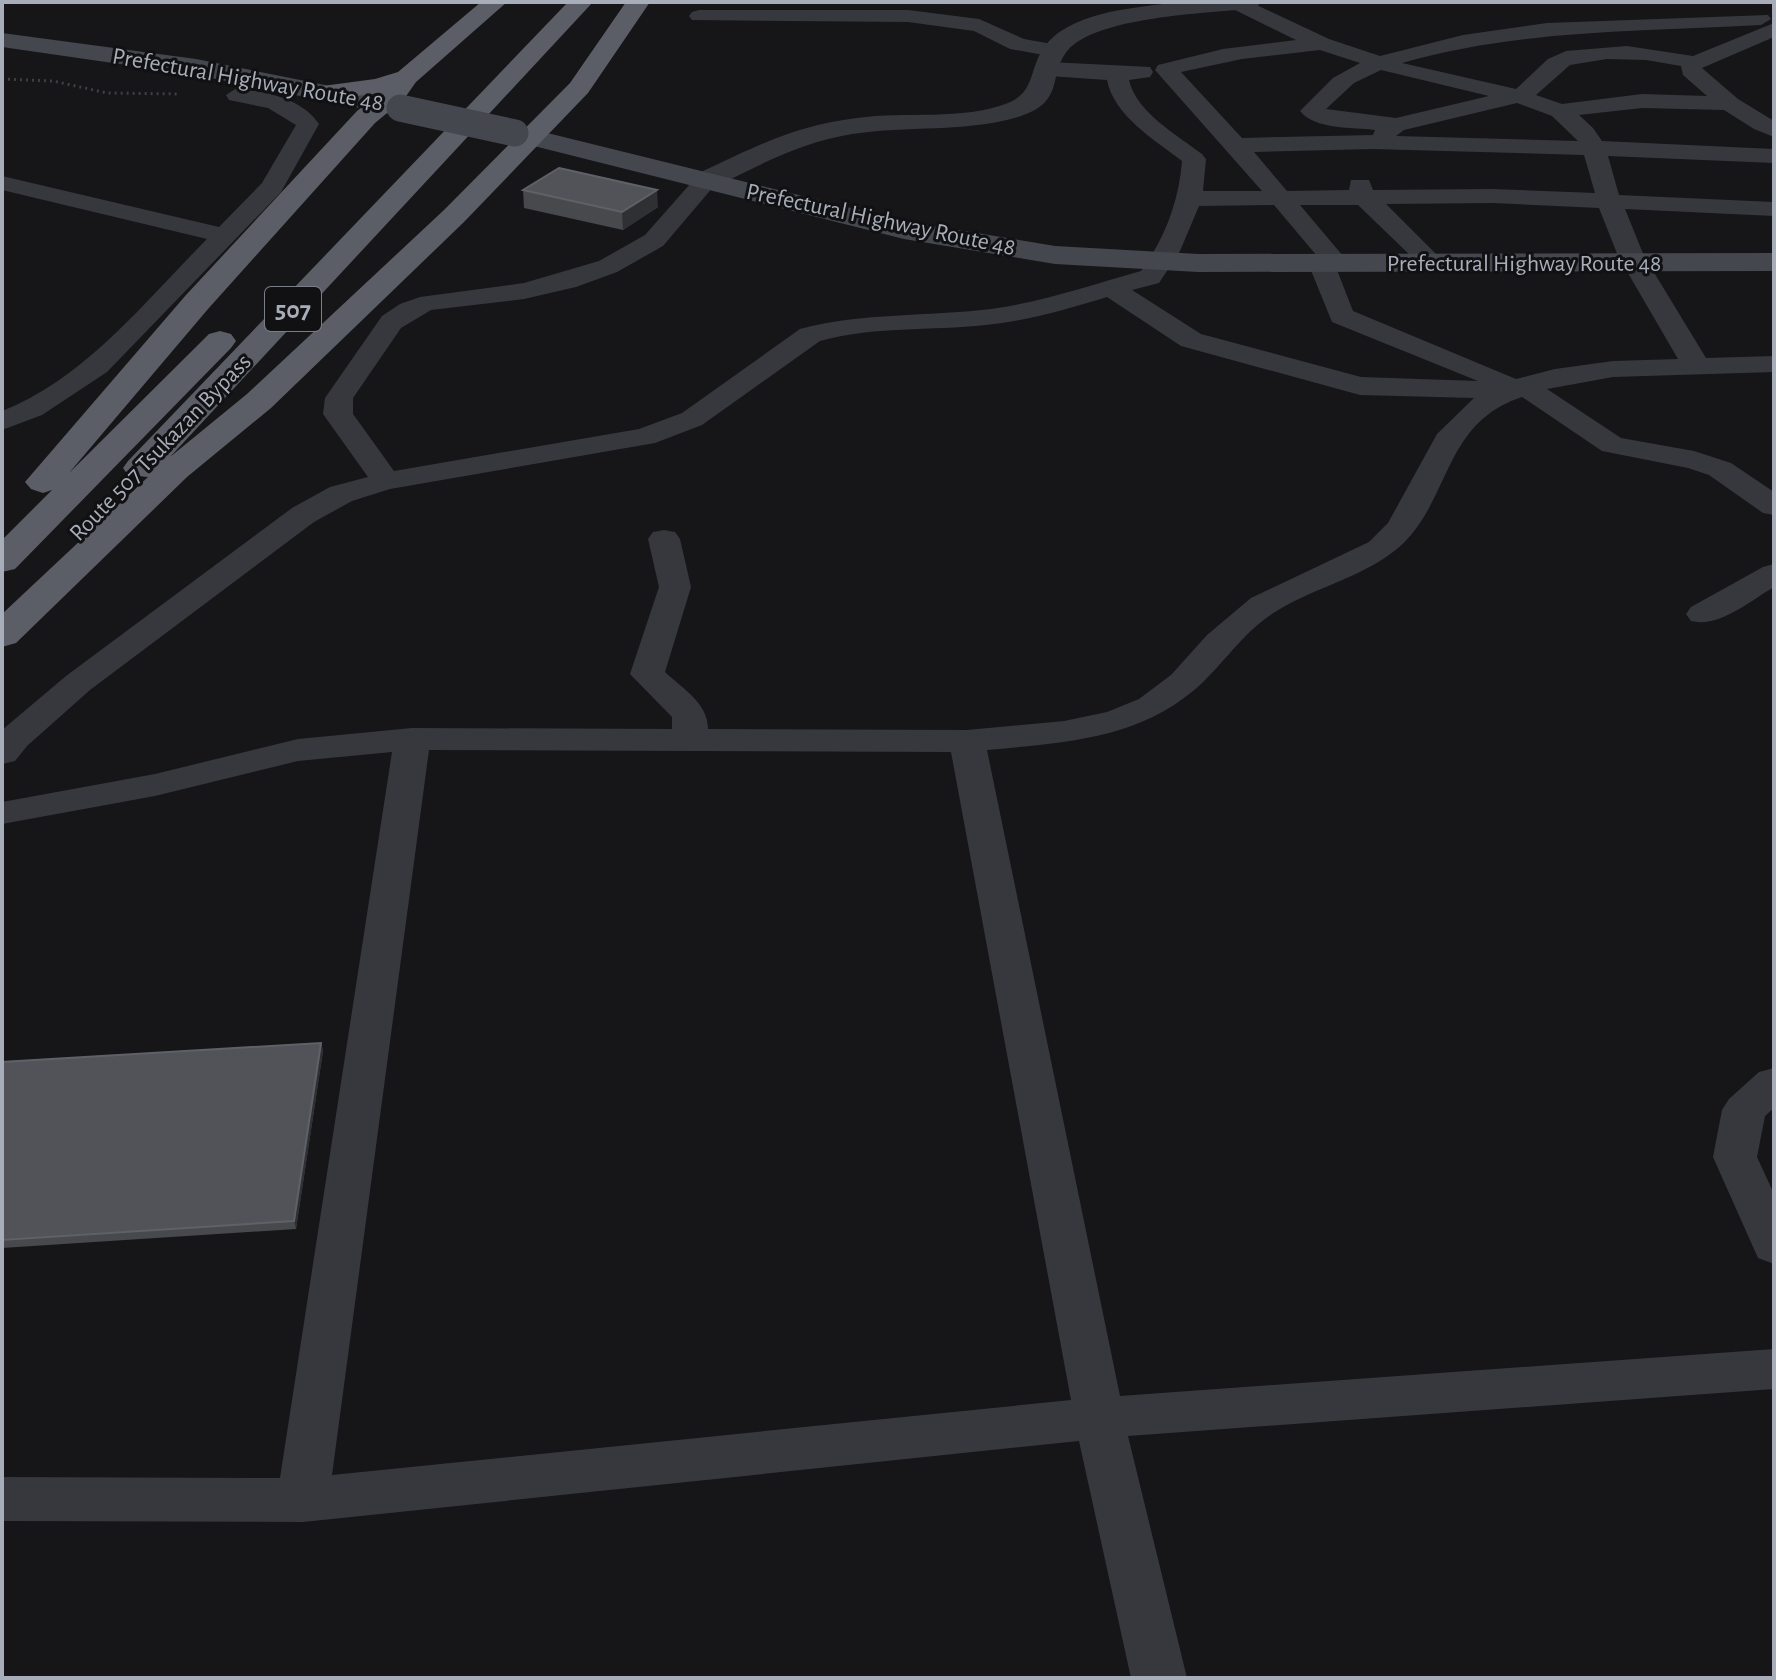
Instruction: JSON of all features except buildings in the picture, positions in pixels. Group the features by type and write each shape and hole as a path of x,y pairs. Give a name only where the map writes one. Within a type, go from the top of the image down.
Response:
{"highway":[{"path":"2,529 197,302 357,127 391,106 407,77 495,2"},
{"name":"Route 507 Tsukazan Bypass","path":"2,561 392,171 547,2"},
{"name":"Route 507 Tsukazan Bypass","path":"2,611 307,295 581,2"},
{"path":"2,635 175,470 259,401 358,308 524,135 579,88 638,2"},
{"path":"324,92 377,86 407,77"}],"main road":[{"name":"Prefectural Highway Route 48","path":"2,40 122,55 262,79 524,135 904,230 1068,256 1160,262 1774,262"}],"street":[{"path":"386,481 338,414 339,398 399,315 418,305 441,300 516,292 587,274 622,260 647,246 707,180 772,147 827,131 887,123 973,118 1018,108 1038,98 1045,87 1052,60 1067,38 1122,19 1243,3 1321,44 1423,76 1519,96 1579,130 1611,172 1610,204 1636,263 1696,365"},
{"path":"699,16 908,16 979,25 1052,60 1117,74 1166,70 1185,63 1252,51 1321,44"},
{"path":"1770,23 1584,26 1504,33 1449,43 1380,62 1349,77 1311,111 1323,117 1404,123 1579,130 1774,156"},
{"path":"1427,264 1425,256 1363,196 1354,165 1363,149 1404,123 1528,92 1561,60 1651,51 1675,55 1692,63 1716,57 1770,23"},
{"path":"1692,63 1691,70 1730,106 1774,132"},
{"path":"1166,70 1257,168 1330,256 1327,263 1342,316 1517,388 1612,445 1694,460 1720,469 1774,506"},
{"path":"1321,73 1349,77"},
{"path":"2,753 14,738 78,683 254,550 303,515 341,494 386,481 645,437 692,419 810,335 833,328 864,322 992,317 1150,277 1182,224 1186,199 1194,182 1194,159 1147,122 1121,95 1117,74"},
{"path":"237,95 262,79"},
{"path":"1183,87 1211,82"},
{"path":"2,421 32,409 97,366 272,187 282,167 302,141 308,124 297,111 278,103 237,95"},
{"path":"1579,130 1642,101 1774,107"},
{"path":"1236,145 1373,142 1579,130 1774,132"},
{"path":"1257,168 1354,165 1611,172"},
{"path":"2,183 222,235"},
{"path":"1186,199 1492,196 1610,204 1774,209"},
{"path":"1110,288 1191,340 1360,386 1517,388"},
{"path":"2,813 155,785 298,750 412,739 967,741 1064,732 1117,721 1151,706 1183,682 1219,642 1263,605 1380,549 1401,527 1447,440 1491,398 1555,377 1613,369 1774,364"},
{"path":"664,539 675,587 647,674 690,714 690,740"},
{"path":"1703,614 1774,574"},
{"path":"303,1500 412,739"},
{"path":"967,741 1099,1418 1159,1678"},
{"path":"1774,1083 1744,1110 1735,1157 1774,1246"},
{"path":"2,1499 303,1500 1099,1418 1774,1369"}],"path":[{"path":"2,79 53,81 107,93 237,95"}]}
